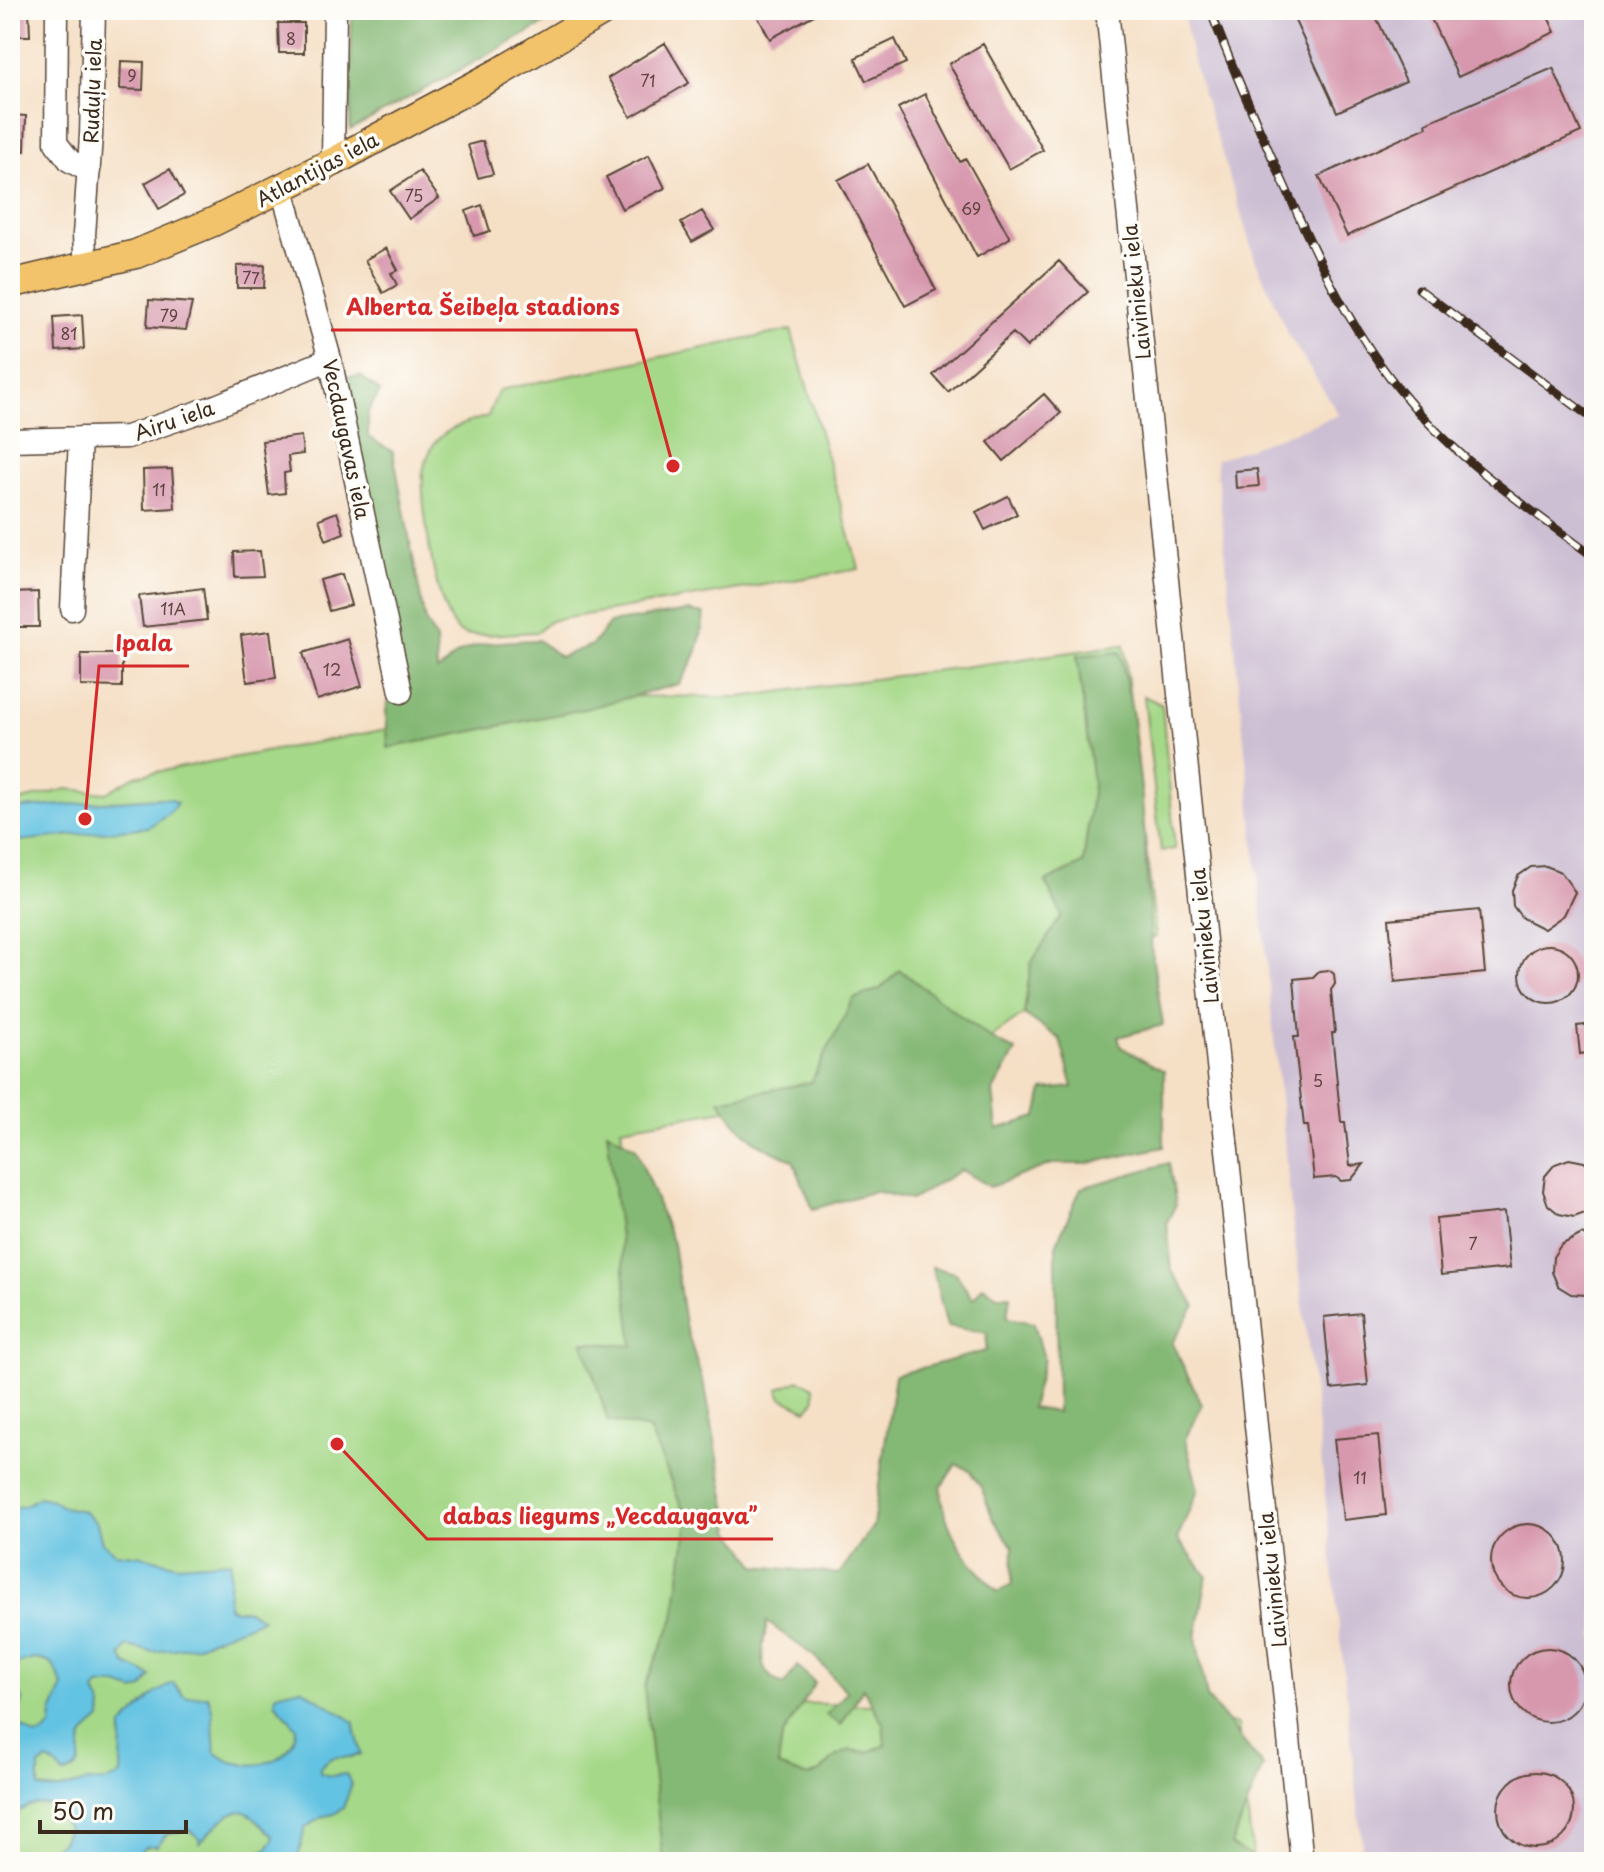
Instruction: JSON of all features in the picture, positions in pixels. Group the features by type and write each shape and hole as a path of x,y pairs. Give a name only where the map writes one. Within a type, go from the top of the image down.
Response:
{"main road":[{"name":"Atlantijas iela","path":"10,284 136,254 213,222 282,189 498,73 605,10"}],"street":[{"name":"Ruduļu iela","path":"57,10 56,143 70,161 89,171"},
{"name":"Ruduļu iela","path":"86,268 84,235 94,10"},
{"path":"333,162 335,10"},
{"name":"Laivinieku iela","path":"1107,10 1302,1862"},
{"name":"Vecdaugavas iela","path":"282,189 330,359 401,692"},
{"name":"Airu iela","path":"10,440 127,437 216,406 330,359"},
{"path":"72,609 80,438"}],"shaded area":[{"path":"1183,10 1594,10 1594,1862 1364,1862 1316,1409 1293,1227 1216,460 1339,415 1288,334 1255,259 1192,58"}],"green space":[{"path":"352,10 570,10 350,130"},
{"path":"791,330 859,569 549,621 538,632 470,635 454,626 438,587 424,508 424,469 439,438 459,426 488,416 499,390"},
{"path":"361,376 380,392 368,411 368,437 393,452 425,621 436,640 437,671 464,650 484,644 538,640 560,657 592,645 610,623 688,611 704,614 697,651 679,684 585,709 388,748 386,710 395,681 344,377"},
{"path":"1124,645 1156,937 1027,997 1024,1014 990,1038 971,1023 823,1093 621,1128 669,1477 688,1521 682,1565 740,1702 1185,1712 1238,1725 1253,1862 10,1862 10,803 67,789 106,793 135,776 564,696 741,697"},
{"path":"1120,652 1132,711 1142,798 1152,955 1163,1025 1118,1037 1121,1047 1164,1071 1164,1147 1085,1164 1052,1164 990,1187 961,1170 911,1200 875,1191 813,1209 793,1160 769,1150 750,1137 720,1100 811,1082 853,999 880,989 900,970 990,1038 1016,1051 993,1091 997,1129 1037,1117 1043,1090 1073,1087 1060,1039 1024,1014 1031,963 1062,915 1045,882 1083,864 1093,784 1077,656"},
{"path":"1144,696 1162,705 1175,849 1161,851"},
{"path":"607,1131 636,1148 673,1244 685,1325 706,1392 731,1530 757,1566 839,1574 873,1526 895,1375 986,1351 987,1333 947,1326 932,1267 955,1273 973,1299 983,1286 997,1296 1010,1295 1007,1318 1034,1323 1044,1359 1031,1408 1057,1412 1056,1245 1081,1188 1169,1163 1176,1204 1167,1222 1172,1271 1195,1305 1172,1343 1202,1405 1185,1439 1198,1490 1177,1539 1207,1576 1196,1638 1207,1697 1263,1766 1231,1845 1261,1862 663,1862 644,1687 674,1618 688,1521 649,1429 608,1421 583,1342 633,1346","holes":["956,1464 969,1470 982,1489 993,1519 1013,1547 1012,1584 998,1592 967,1557 947,1518 941,1487","767,1622 814,1656 847,1692 826,1715 841,1725 863,1688 883,1724 885,1745 867,1752 850,1750 836,1756 821,1771 809,1777 778,1766 782,1737 815,1683 797,1666 784,1685 768,1673 762,1658"]},
{"path":"799,1380 814,1387 815,1400 807,1410 782,1398 778,1389"}],"water":[{"path":"158,798 177,803 149,827 10,842 10,809"},
{"path":"39,1497 83,1511 97,1523 102,1542 116,1553 178,1565 231,1561 228,1607 248,1610 262,1619 196,1646 153,1652 127,1646 121,1656 126,1664 151,1676 143,1688 135,1691 114,1684 99,1686 95,1692 102,1706 101,1719 84,1735 78,1765 63,1775 48,1760 39,1766 39,1788 58,1789 108,1781 121,1775 122,1726 156,1693 173,1683 185,1697 208,1696 215,1752 242,1764 274,1760 289,1748 296,1727 275,1702 276,1694 301,1688 354,1722 361,1754 335,1757 320,1768 320,1773 331,1776 346,1774 352,1784 343,1808 305,1828 297,1862 226,1862 267,1849 273,1840 273,1835 253,1817 246,1812 238,1812 224,1818 200,1843 199,1838 188,1829 166,1835 157,1846 143,1849 135,1862 28,1862 62,1842 68,1828 49,1805 28,1807 10,1818 10,1673 10,1508 24,1506","holes":["34,1659 47,1662 54,1667 63,1686 52,1713 51,1726 44,1734 35,1736 17,1723 22,1699 10,1673 17,1664"]}],"building":[{"path":"10,10 29,10 30,36 10,36"},
{"path":"754,10 823,10 770,39"},
{"path":"1290,10 1373,10 1406,81 1337,112"},
{"path":"1427,10 1545,10 1555,32 1458,77"},
{"path":"278,23 304,23 304,53 279,53"},
{"path":"895,39 906,63 866,81 855,58"},
{"path":"665,43 689,83 631,117 608,78"},
{"path":"983,44 1043,150 1009,169 949,64"},
{"path":"121,61 144,62 143,90 120,89"},
{"path":"1553,68 1581,132 1347,236 1319,176 1427,127 1426,123"},
{"path":"925,94 960,162 966,159 1010,238 977,257 898,108"},
{"path":"10,115 26,116 25,151 10,150"},
{"path":"483,141 493,174 478,178 468,145"},
{"path":"649,155 665,188 622,209 606,177"},
{"path":"868,164 936,290 905,306 838,180"},
{"path":"170,169 184,195 159,209 145,183"},
{"path":"420,171 439,198 409,219 390,191"},
{"path":"482,205 490,231 474,236 466,211"},
{"path":"702,211 714,230 692,242 681,223"},
{"path":"386,248 398,270 391,273 397,285 383,293 365,260"},
{"path":"1059,261 1088,292 1027,347 1013,333 948,392 933,375"},
{"path":"265,265 264,288 237,288 237,266"},
{"path":"149,300 192,303 186,330 147,327"},
{"path":"82,315 84,349 56,351 54,317"},
{"path":"1044,394 1061,413 1004,461 988,442"},
{"path":"301,436 303,454 288,456 290,472 284,473 285,493 269,495 262,441"},
{"path":"172,469 175,508 144,510 143,470"},
{"path":"1257,469 1259,486 1236,488 1235,471"},
{"path":"1008,496 1017,514 985,530 976,512"},
{"path":"337,512 344,533 326,540 319,519"},
{"path":"260,551 263,576 235,577 234,552"},
{"path":"342,574 351,605 329,611 320,580"},
{"path":"203,588 207,620 143,627 139,596"},
{"path":"38,592 39,627 10,627 10,593"},
{"path":"270,631 276,678 247,682 241,635"},
{"path":"348,639 362,686 317,700 303,653"},
{"path":"81,654 122,654 122,687 81,686"},
{"path":"1546,866 1561,872 1575,892 1564,915 1544,929 1522,918 1513,906 1512,890 1518,876 1531,867"},
{"path":"1479,910 1485,973 1395,982 1389,919"},
{"path":"1549,945 1570,953 1578,974 1570,995 1549,1003 1528,995 1520,974 1528,953"},
{"path":"1329,970 1334,974 1335,984 1331,990 1335,1033 1332,1033 1341,1122 1345,1122 1350,1166 1364,1164 1351,1180 1341,1181 1336,1177 1314,1179 1308,1126 1304,1126 1294,1037 1299,1037 1294,979 1313,977 1319,971"},
{"path":"1594,1024 1594,1052 1580,1054 1577,1026"},
{"path":"1569,1159 1584,1162 1594,1170 1594,1205 1588,1212 1574,1217 1559,1214 1548,1205 1543,1191 1545,1176 1555,1164"},
{"path":"1504,1212 1510,1268 1441,1275 1436,1219"},
{"path":"1582,1234 1594,1242 1594,1291 1586,1295 1571,1294 1558,1286 1552,1272 1553,1257 1561,1245"},
{"path":"1361,1313 1368,1385 1331,1389 1324,1317"},
{"path":"1378,1435 1386,1515 1343,1520 1334,1439"},
{"path":"1521,1524 1535,1524 1549,1530 1559,1540 1565,1561 1559,1582 1549,1592 1535,1598 1521,1598 1507,1592 1497,1582 1491,1568 1491,1554 1497,1540 1507,1530"},
{"path":"1541,1648 1555,1648 1569,1654 1579,1664 1585,1685 1579,1706 1569,1716 1555,1722 1541,1722 1527,1716 1517,1706 1511,1692 1511,1678 1517,1664 1527,1654"},
{"path":"1536,1772 1550,1775 1563,1783 1571,1796 1574,1810 1571,1824 1563,1837 1550,1845 1536,1848 1522,1845 1509,1837 1501,1824 1498,1810 1501,1796 1509,1783 1522,1775"}],"railway":[{"path":"1210,10 1310,242 1370,350 1408,400 1450,444 1496,484 1594,557"},
{"path":"1419,289 1594,420"}],"place":[{"name":"Alberta Šeibeļa stadions","path":"673,466"},
{"name":"Ipala","path":"85,819"},
{"name":"dabas liegums „Vecdaugava”","path":"337,1444"}]}
